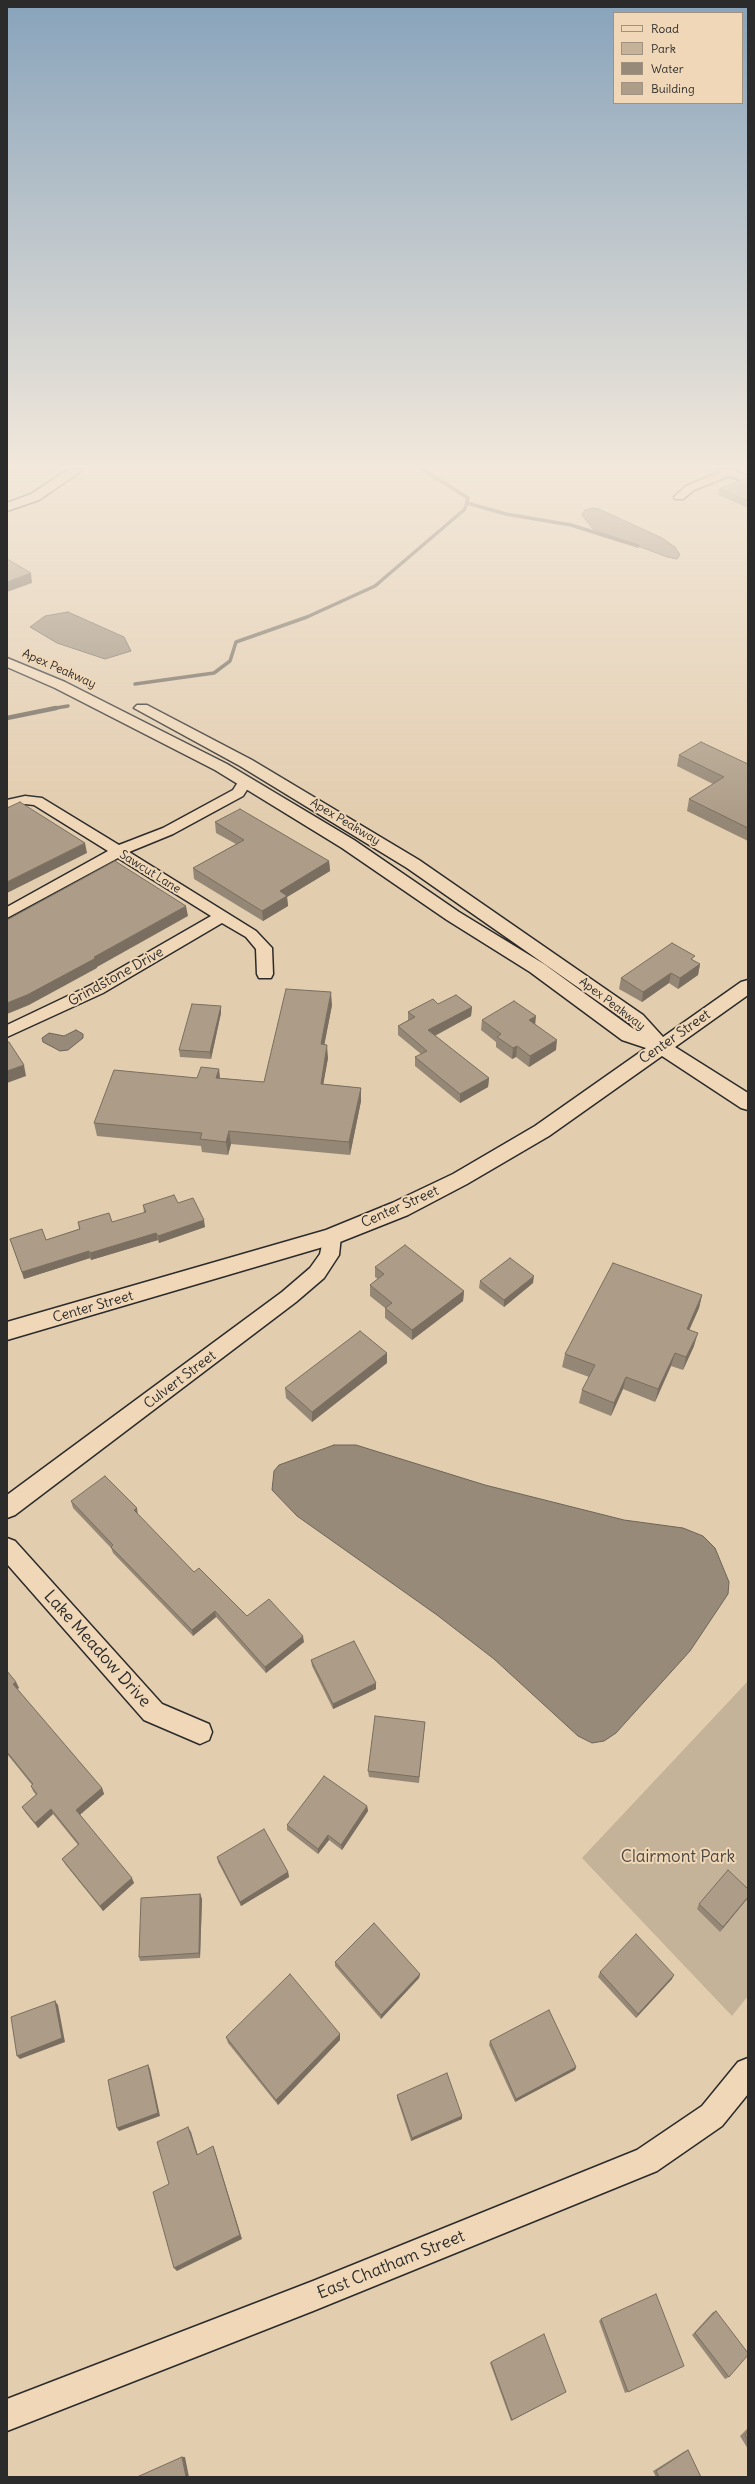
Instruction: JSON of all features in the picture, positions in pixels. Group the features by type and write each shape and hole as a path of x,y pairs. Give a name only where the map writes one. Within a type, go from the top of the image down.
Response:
{"main road":[{"name":"Apex Peakway","path":"7,662 144,726 245,782 348,844 453,916 537,968 629,1035 660,1046"},
{"name":"Apex Peakway","path":"55,667 76,677"},
{"name":"Apex Peakway","path":"126,700 263,773 365,833 483,911 636,1019 660,1046"},
{"name":"Center Street","path":"7,1331 332,1236 400,1209 460,1179 570,1113 660,1046 748,986"},
{"path":"660,1046 748,1103"}],"street":[{"path":"7,913 141,839 168,831 238,793 245,782 263,773"},
{"name":"Sawcut Lane","path":"7,804 25,800 37,801 251,934 264,948 265,974"},
{"name":"Grindstone Drive","path":"7,1032 97,989 222,916"},
{"name":"Culvert Street","path":"7,1508 289,1297 317,1273 329,1255 332,1236"},
{"name":"Lake Meadow Drive","path":"7,1548 153,1712 200,1732"},
{"name":"East Chatham Street","path":"7,2415 327,2290 647,2161 712,2116 748,2072"}],"green space":[{"name":"Clairmont Park","path":"748,1681 748,1996 732,2016 582,1858"}],"water":[{"path":"68,612 124,637 131,651 105,659 57,643 30,627 45,616"},
{"path":"76,1030 83,1034 83,1038 68,1050 60,1051 43,1042 42,1038 49,1033 64,1036"},
{"path":"334,1445 356,1445 485,1485 624,1520 683,1528 703,1536 715,1548 729,1582 728,1594 690,1651 616,1733 604,1741 592,1743 578,1736 494,1659 437,1615 297,1516 272,1490 274,1471 279,1465"}],"building":[{"path":"701,742 748,764 748,828 689,799 724,777 679,755"},
{"path":"20,802 85,843 7,882 7,808"},
{"path":"240,809 329,861 280,891 287,896 262,911 193,868 244,840 215,822"},
{"path":"115,861 186,906 94,957 96,958 27,995 7,1003 7,920"},
{"path":"672,943 695,956 691,959 700,964 680,978 671,973 643,992 621,978"},
{"path":"286,989 331,992 321,1044 327,1045 321,1084 361,1088 349,1142 229,1131 226,1142 200,1139 202,1133 94,1123 114,1070 197,1078 201,1067 219,1069 216,1078 264,1082"},
{"path":"456,995 472,1007 428,1030 489,1078 460,1094 415,1057 427,1051 398,1026 415,1017 408,1012 433,999 438,1004"},
{"path":"514,1001 536,1016 529,1020 557,1040 530,1056 517,1046 513,1048 497,1037 501,1034 482,1020"},
{"path":"192,1004 221,1006 210,1052 179,1050"},
{"path":"7,1042 9,1042 24,1065 7,1071"},
{"path":"174,1195 178,1203 193,1198 204,1220 158,1236 156,1233 90,1253 89,1251 22,1272 10,1239 42,1229 46,1240 80,1229 78,1222 109,1213 112,1222 146,1212 143,1205"},
{"path":"405,1245 464,1291 412,1330 385,1308 392,1303 370,1285 384,1274 375,1267"},
{"path":"510,1258 534,1276 504,1300 480,1281"},
{"path":"613,1263 702,1295 687,1329 698,1333 686,1357 675,1353 658,1389 626,1377 614,1403 582,1390 595,1365 565,1354"},
{"path":"360,1331 387,1353 312,1412 285,1388"},
{"path":"105,1476 137,1508 134,1510 194,1572 199,1568 247,1616 269,1599 303,1636 265,1667 215,1611 192,1630 111,1547 113,1545 71,1501"},
{"path":"354,1641 376,1683 333,1704 311,1660"},
{"path":"7,1671 16,1682 13,1684 102,1788 76,1810 132,1878 100,1906 62,1859 79,1844 51,1809 35,1823 22,1807 37,1794 31,1786 33,1784 7,1752"},
{"path":"375,1716 425,1722 419,1777 368,1771"},
{"path":"324,1776 367,1806 341,1845 328,1835 318,1849 287,1825"},
{"path":"264,1829 288,1872 240,1902 217,1857"},
{"path":"728,1870 748,1889 748,1897 723,1927 699,1904"},
{"path":"200,1894 199,1953 139,1957 141,1898"},
{"path":"374,1923 420,1974 381,2015 335,1962"},
{"path":"636,1934 674,1975 638,2014 600,1972"},
{"path":"290,1974 340,2034 276,2100 226,2037"},
{"path":"55,2001 62,2038 17,2056 11,2017"},
{"path":"549,2010 576,2067 516,2099 490,2041"},
{"path":"148,2065 158,2113 117,2128 108,2080"},
{"path":"447,2073 462,2116 412,2138 397,2095"},
{"path":"188,2127 197,2155 213,2146 240,2235 174,2268 153,2192 169,2184 157,2142"},
{"path":"656,2294 684,2366 628,2392 601,2319"},
{"path":"716,2311 748,2353 748,2355 729,2377 695,2333"},
{"path":"544,2334 566,2392 512,2420 491,2362"},
{"path":"748,2432 748,2440 745,2435"},
{"path":"688,2450 701,2477 659,2477 656,2471"},
{"path":"182,2457 186,2477 137,2477"}],"waterway":[{"path":"135,684 214,673 230,661 236,642 307,617 376,585"},
{"path":"56,708 68,706"},
{"path":"7,718 56,708"},
{"path":"50,709 56,708"}]}
